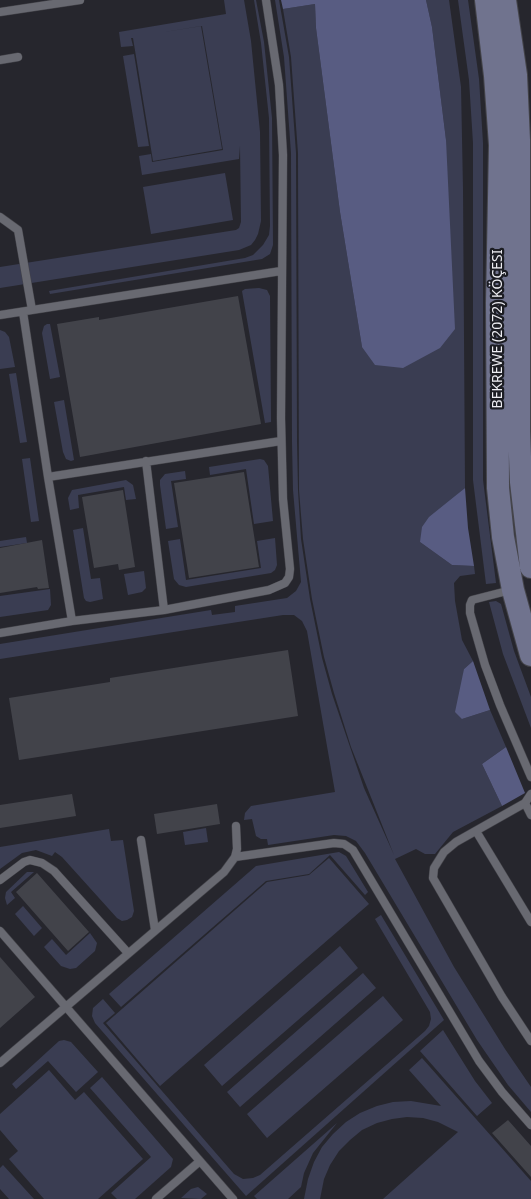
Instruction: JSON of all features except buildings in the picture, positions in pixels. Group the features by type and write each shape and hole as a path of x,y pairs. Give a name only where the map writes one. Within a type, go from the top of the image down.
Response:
{"main road":[{"name":"BEKREWE (2072) KÖÇESI","path":"486,0 496,76 500,145 497,303 498,488 503,536 513,590 531,655"},
{"name":"BEKREWE (2072) KÖÇESI","path":"505,0 516,75 519,140 519,430 531,566"}],"lane":[{"path":"0,12 80,0"},
{"path":"0,633 72,621 164,610 269,590 285,583 289,577 281,441 281,271 284,154 282,117 266,0"},
{"path":"0,60 18,57"},
{"path":"0,217 18,230 32,310"},
{"path":"0,315 281,271"},
{"path":"24,312 48,477 72,621"},
{"path":"48,477 281,441"},
{"path":"146,461 164,610"},
{"path":"513,590 472,600 470,613 485,665 531,776"},
{"path":"531,794 525,803 456,842 444,852 434,868 433,878 502,997 531,1041"},
{"path":"525,803 531,814"},
{"path":"0,1063 224,872 235,857 238,840 236,826"},
{"path":"476,830 531,922"},
{"path":"141,840 155,930"},
{"path":"235,857 334,843 344,844 353,850 479,1061 502,1092 531,1125"},
{"path":"0,880 24,862 30,860 42,862 54,871 128,953"},
{"path":"0,931 64,1007 233,1199"},
{"path":"156,1199 200,1161"}],"shaded area":[{"path":"224,0 244,0 251,41 260,132 261,221 255,240 251,245 239,250 0,288 0,267 239,228 241,222 240,146 239,159 142,175 139,156 151,154 152,162 223,150 201,26 222,149 153,161 133,38 131,38 133,46 121,47 119,32 226,14"},
{"path":"254,0 256,0 264,42 272,118 273,245 270,254 262,259 50,294 49,291 245,258 253,255 263,245 269,235 270,226 269,118 261,43"},
{"path":"275,0 279,0 289,57 296,153 297,442 301,539 310,599 322,658 332,694 364,788 394,855 351,747 334,693 324,657 312,599 303,539 299,490 298,153 291,57 283,9 315,4 316,28 340,212 362,347 446,140 432,27 426,0 449,0 461,87 465,488 449,502 420,542 452,565 474,566 475,574 460,576 454,583 455,601 462,640 473,661 464,669 462,719 490,710 506,747 482,764 502,806 453,832 435,854 425,854 416,849 395,859 454,967 531,1087 531,1112 508,1085 477,1040 356,841 346,836 334,835 268,845 267,839 261,839 256,836 252,819 244,820 245,813 251,806 335,792 307,631 302,621 294,615 283,615 0,659 0,644 211,610 212,615 235,612 235,606 287,598 296,591 301,582 293,490 291,153 284,57"},
{"path":"281,0 426,0 432,27 446,140 455,329 440,348 403,368 375,365 362,347 340,212 316,28 315,4 283,9"},
{"path":"458,0 468,0 479,79 483,143 483,480 496,583 486,584 473,480 473,143 469,80"},
{"path":"134,54 149,146 138,147 123,56"},
{"path":"225,173 233,220 151,234 143,187"},
{"path":"259,288 267,290 270,296 271,422 265,423 242,291"},
{"path":"50,324 60,377 50,379 42,333 44,326"},
{"path":"0,330 9,337 15,367 0,369"},
{"path":"16,373 27,442 20,443 9,374"},
{"path":"64,400 74,460 71,461 66,459 63,452 54,402"},
{"path":"30,458 39,521 31,522 22,459"},
{"path":"264,460 268,466 273,521 254,524 246,469 210,475 209,467"},
{"path":"185,471 186,479 171,481 178,527 166,529 160,480 165,474"},
{"path":"126,480 133,485 136,499 126,500 124,487 78,495 79,508 70,510 68,498 72,490"},
{"path":"465,488 468,528 474,566 452,565 420,542 422,527 429,517"},
{"path":"83,528 91,579 100,578 103,599 90,602 84,598 73,530"},
{"path":"26,537 27,543 0,547 0,541"},
{"path":"275,538 277,565 271,573 186,587 179,585 174,579 168,541 180,539 186,580 261,568 257,541"},
{"path":"144,571 146,588 142,592 128,595 124,574"},
{"path":"50,589 51,605 48,610 0,617 0,596"},
{"path":"496,601 501,604 514,651 531,697 531,728 503,654 489,602"},
{"path":"473,661 490,710 462,719 455,712 464,669"},
{"path":"506,747 525,793 502,806 482,764"},
{"path":"206,828 208,842 185,845 183,832"},
{"path":"109,829 111,841 123,840 134,911 132,917 127,920 122,921 117,918 62,857 55,852 52,856 36,850 22,853 0,869 0,847"},
{"path":"339,852 346,856 368,892 365,895 330,855 309,874 266,881 121,1007 109,994 256,866"},
{"path":"329,858 369,904 160,1086 106,1023 267,882 309,875"},
{"path":"27,872 34,872 11,892 15,898 7,905 6,892"},
{"path":"23,906 42,928 34,936 15,914"},
{"path":"381,915 444,1020 246,1196 95,1023 92,1016 93,1008 103,999 115,1013 103,1023 234,1174 243,1179 253,1178 260,1175 429,1026 430,1012 375,919"},
{"path":"90,933 97,943 95,951 76,968 70,969 61,966 44,947 52,939 66,955"},
{"path":"340,946 358,968 222,1086 204,1065"},
{"path":"363,973 376,988 240,1107 227,1092"},
{"path":"383,996 403,1020 267,1138 247,1114"},
{"path":"443,1030 475,1081 492,1103 477,1116 420,1051"},
{"path":"59,1041 71,1042 98,1072 76,1092 48,1061 16,1089 12,1084"},
{"path":"422,1058 531,1181 531,1199 383,1199 458,1132 438,1122 423,1118 407,1117 377,1123 362,1130 339,1151 330,1165 324,1179 320,1199 304,1199 308,1179 322,1147 346,1122 360,1113 393,1102 411,1101 441,1106 409,1070"},
{"path":"49,1070 75,1100 84,1092 143,1159 98,1199 44,1199 9,1159 18,1151 0,1130 0,1114"},
{"path":"102,1077 173,1159 171,1167 135,1199 117,1199 111,1193 151,1157 90,1088"},
{"path":"337,1123 313,1153 304,1173 301,1187 288,1199 257,1199 254,1196"},
{"path":"3,1165 34,1199 9,1199 0,1189 0,1168"},
{"path":"198,1187 207,1194 201,1199 181,1198 191,1189"}]}
